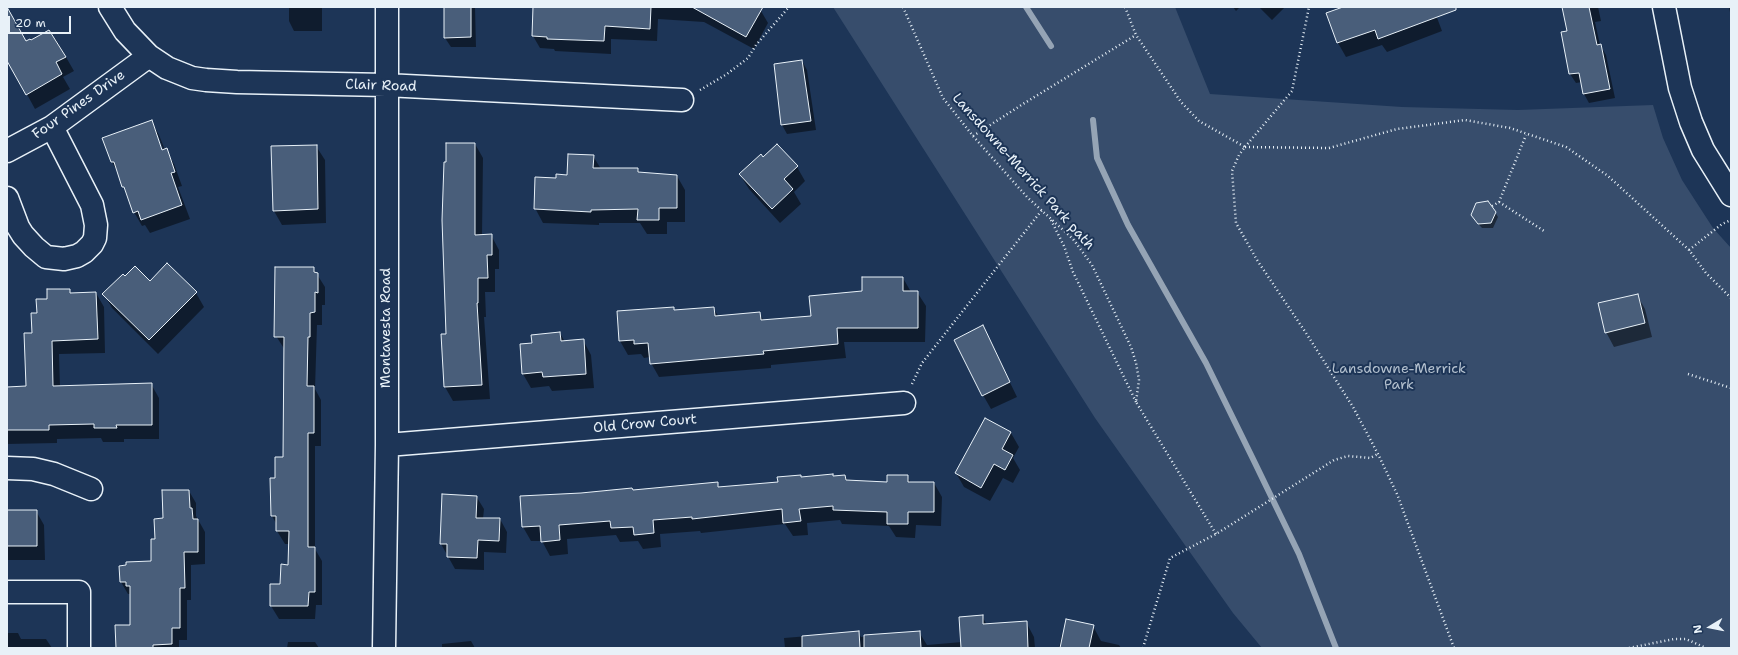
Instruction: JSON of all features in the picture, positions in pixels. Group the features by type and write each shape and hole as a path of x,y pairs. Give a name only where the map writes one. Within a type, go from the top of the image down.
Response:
{"street":[{"name":"Clair Road","path":"110,7 125,31 149,56 167,68 192,78 237,82 386,85 682,100"},
{"name":"Montavesta Road","path":"384,648 387,445 387,7"},
{"path":"1664,7 1680,88 1691,122 1703,150 1731,195"},
{"name":"Four Pines Drive","path":"7,151 52,127 149,56"},
{"path":"7,198 23,236 34,248 46,257 64,259 77,256 84,252 92,244 95,238 96,225 92,205 52,127"},
{"name":"Old Crow Court","path":"387,445 904,403"},
{"path":"7,468 33,469 54,474 91,489"},
{"path":"7,592 79,592 80,648"}],"path":[{"path":"682,100 727,74 748,58 756,45 789,7"},
{"name":"Lansdowne-Merrick Park path","path":"903,7 943,98 974,136 1028,197 1073,240 1092,265 1131,347 1139,380 1136,402"},
{"path":"1125,7 1136,35 1181,102 1199,121 1245,147 1328,148 1397,129 1465,120 1510,128 1526,135 1566,147 1608,176 1689,250 1706,273 1731,298"},
{"path":"1309,7 1292,90 1245,147 1239,155 1232,170 1236,223 1257,260 1306,333 1352,407 1378,454 1396,494 1454,648"},
{"path":"974,136 1008,113 1136,35"},
{"path":"1492,206 1499,202 1526,135"},
{"path":"1499,202 1544,231"},
{"path":"922,363 1042,210"},
{"path":"1050,218 1064,246 1073,272 1136,402 1216,534"},
{"path":"1689,250 1722,224 1731,220"},
{"path":"1688,374 1731,388"},
{"path":"1143,648 1170,558 1216,534 1263,506 1279,494 1334,460 1348,456 1370,458 1378,454"},
{"path":"1629,648 1674,639 1686,639 1706,648"}],"green space":[{"name":"Lansdowne-Merrick Park","path":"833,7 1175,7 1210,94 1402,107 1518,110 1653,105 1663,138 1682,180 1713,228 1731,248 1731,648 1262,648 1233,613 1095,418"}],"building":[{"path":"7,7 26,41 31,40 49,30 66,57 56,62 62,74 26,95 7,61"},
{"path":"444,7 471,7 471,37 444,38"},
{"path":"533,7 651,7 650,29 605,26 604,41 547,39 547,37 532,36"},
{"path":"692,7 763,7 746,37"},
{"path":"1343,7 1456,7 1456,10 1378,39 1375,30 1337,43 1326,13"},
{"path":"1562,7 1589,7 1597,45 1601,44 1610,89 1583,94 1579,73 1569,74 1561,32 1567,31"},
{"path":"802,60 811,121 781,125 774,64"},
{"path":"152,120 162,150 167,148 175,172 171,173 182,205 141,220 138,211 133,213 124,187 122,187 114,162 111,162 102,138"},
{"path":"446,143 475,143 475,235 492,234 492,255 487,255 488,278 478,278 477,303 482,385 444,387 441,334 446,334 442,220"},
{"path":"777,144 798,166 784,179 793,189 772,209 739,174 761,154 763,157"},
{"path":"317,145 318,209 273,211 271,146"},
{"path":"568,154 594,155 593,168 638,168 638,172 677,175 677,208 659,208 659,220 637,220 638,209 591,210 591,212 534,209 535,177 556,178 556,174 567,175"},
{"path":"1488,201 1496,212 1491,223 1478,224 1471,215 1476,203"},
{"path":"167,263 197,292 149,340 102,294 123,274 125,276 135,266 150,281"},
{"path":"275,267 314,267 314,272 318,273 318,293 315,292 315,312 310,313 310,337 308,337 307,386 314,386 314,433 308,433 308,547 315,547 315,592 309,592 308,606 270,606 270,584 280,584 281,564 288,565 289,531 276,531 276,516 271,516 270,478 275,478 275,457 283,457 284,337 274,337"},
{"path":"862,277 903,277 903,291 918,291 918,328 837,328 838,344 763,351 764,354 650,364 648,343 634,344 634,340 619,341 617,311 674,307 674,310 714,307 715,316 760,312 761,320 811,316 809,296 862,291"},
{"path":"47,289 70,289 70,293 96,292 98,339 52,341 53,386 152,383 152,425 116,425 117,428 94,428 94,424 49,425 49,430 7,430 7,387 26,386 24,333 32,333 31,313 37,313 36,299 47,299"},
{"path":"1638,294 1645,323 1605,333 1598,303"},
{"path":"983,325 1010,382 982,396 954,340"},
{"path":"560,332 561,341 584,339 586,374 543,377 542,372 522,374 520,344 532,343 531,335"},
{"path":"985,418 1011,432 1002,449 1013,455 1005,470 994,464 981,488 955,473"},
{"path":"833,474 833,476 845,475 846,480 887,482 887,475 908,475 908,482 934,482 934,512 908,512 908,524 887,524 887,512 833,510 833,506 799,509 801,521 783,523 782,509 692,519 692,517 653,520 654,533 634,535 633,527 611,528 610,521 559,525 560,540 541,542 540,526 522,527 520,496 581,493 632,488 633,490 718,482 718,487 778,482 777,477 801,475 801,477"},
{"path":"162,490 189,490 190,508 192,508 193,519 198,519 198,552 184,552 185,588 180,588 180,628 172,628 172,644 153,645 153,648 116,648 115,625 130,625 130,586 126,586 126,582 120,582 119,566 126,565 126,562 151,561 151,539 155,539 154,519 163,518"},
{"path":"442,494 477,496 476,518 500,518 499,541 478,540 477,558 447,557 447,544 440,544"},
{"path":"7,510 37,510 37,546 7,546"},
{"path":"983,615 983,624 1027,621 1028,648 961,648 959,617"},
{"path":"1066,619 1094,625 1089,648 1060,648"},
{"path":"859,631 860,648 802,648 802,636"},
{"path":"920,631 921,648 864,648 864,635"}],"waterway":[{"path":"1026,7 1051,46"},
{"path":"1093,120 1097,158 1128,225 1206,363 1254,461 1299,554 1336,648"}]}
